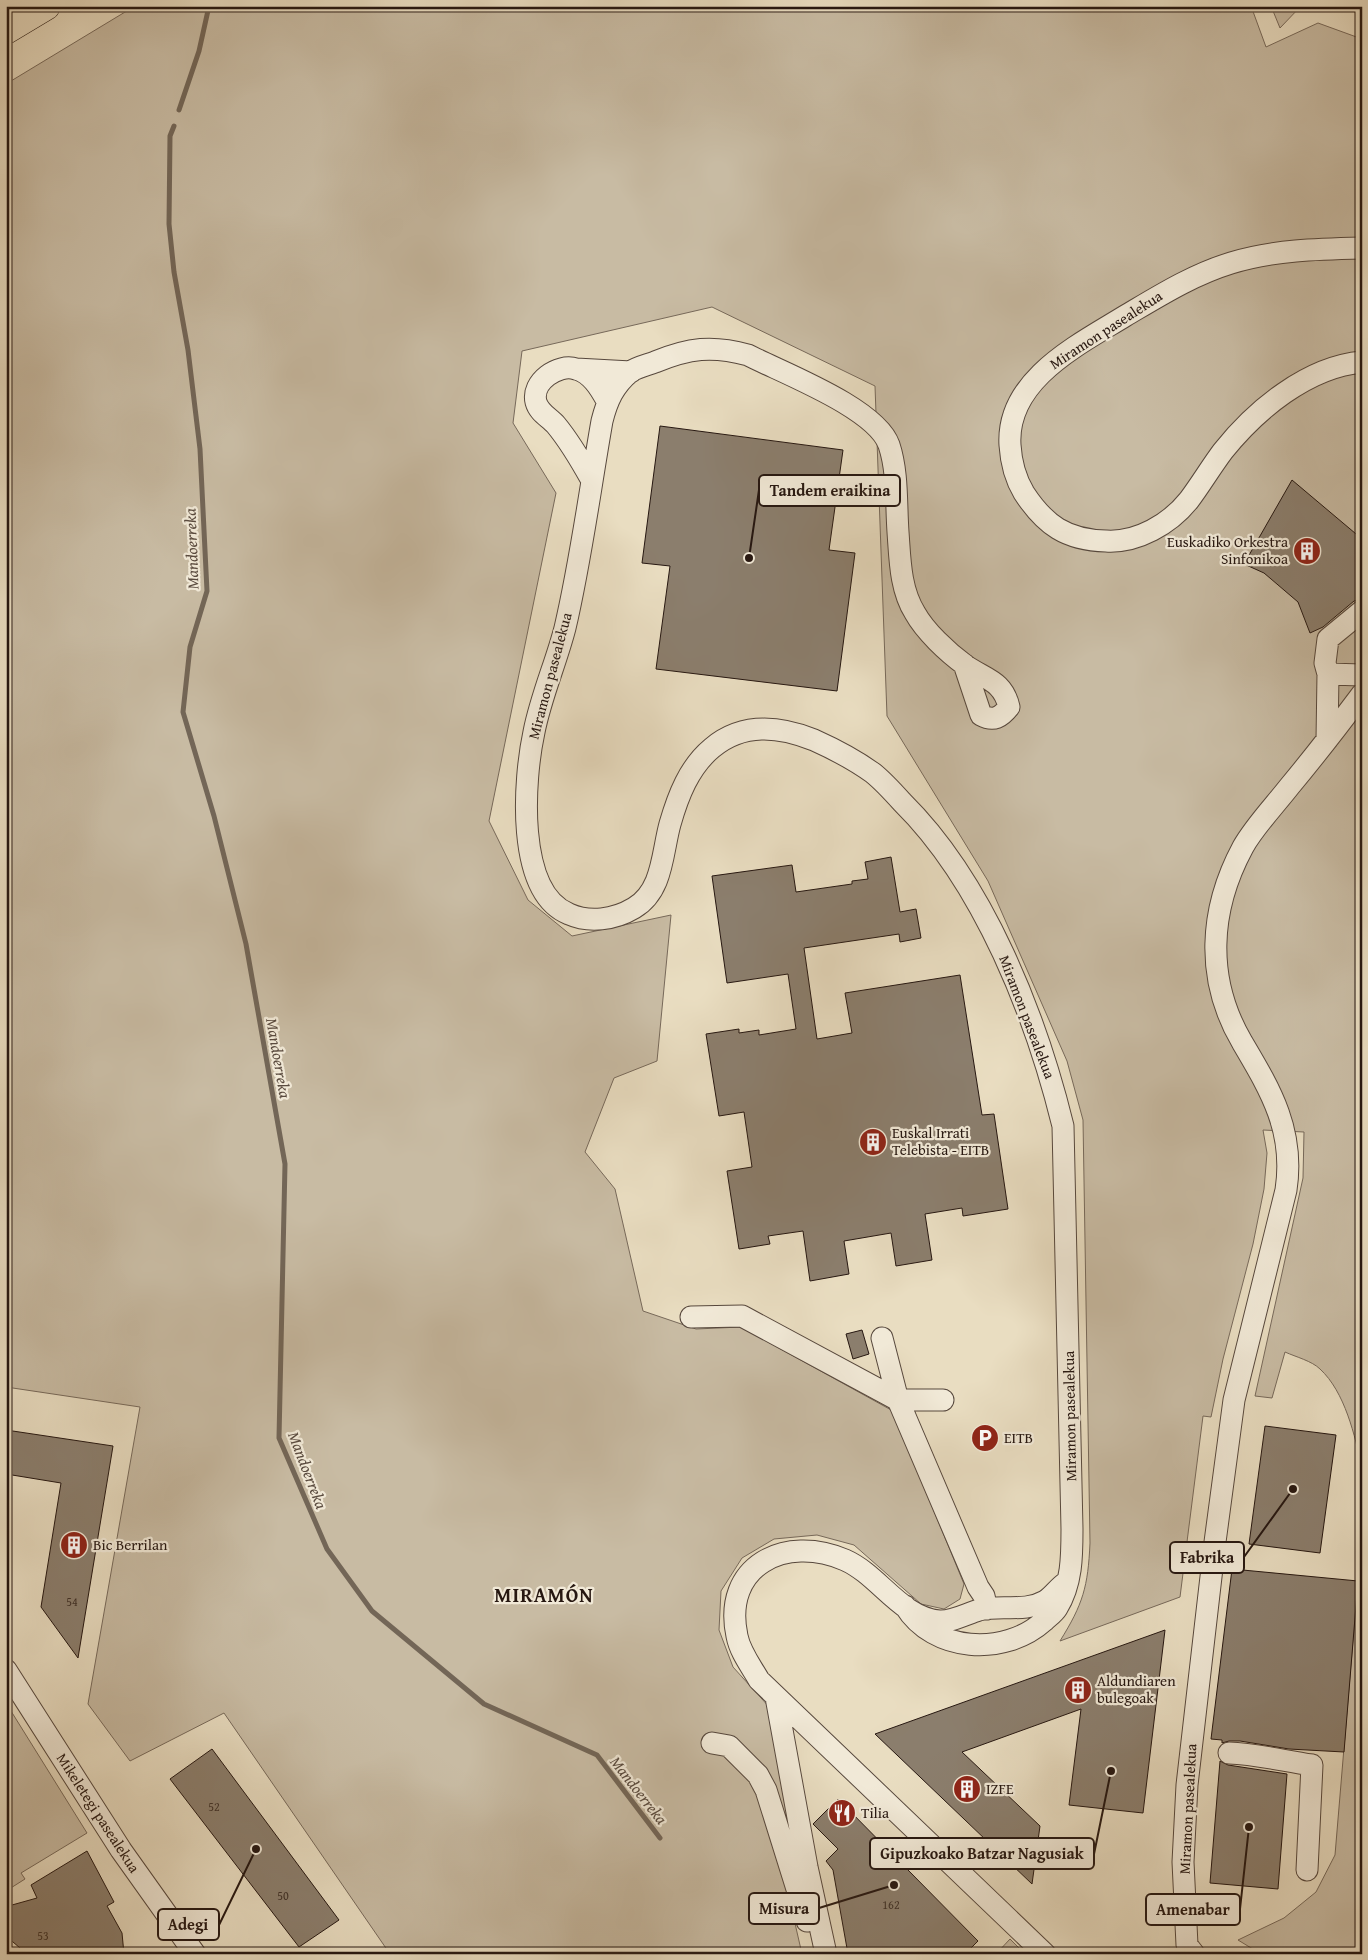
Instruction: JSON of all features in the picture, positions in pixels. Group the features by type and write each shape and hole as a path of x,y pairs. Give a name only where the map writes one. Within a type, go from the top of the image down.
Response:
{"highway":[{"path":"6,23 25,6"},
{"path":"6,30 46,6"}],"street":[{"name":"Miramon pasealekua","path":"1362,248 1314,248 1232,262 1183,282 1076,346 1047,367 1032,383 1016,408 1009,430 1011,462 1020,486 1032,506 1053,528 1079,537 1107,542 1139,536 1168,520 1188,501 1223,451 1268,404 1299,384 1347,364 1362,362"},
{"name":"Miramon pasealekua","path":"905,1606 913,1619 923,1628 953,1641 983,1644 998,1643 1015,1638 1038,1626 1057,1609 1069,1580 1072,1529 1063,1126 1052,1082 1025,1004 1007,960 980,910 946,855 915,815 874,774 829,747 800,734 762,727 733,734 712,748 688,775 677,799 655,886 637,907 620,915 598,920 580,919 564,912 549,898 538,880 529,851 526,822 532,742 544,694 564,630 607,401 631,372 687,351 706,348 730,350 748,356 859,411 880,429 889,444 894,466 901,567 906,594 915,614 964,664"},
{"path":"592,480 555,424 540,411 536,401 538,387 550,373 560,368 631,372"},
{"path":"576,369 598,384 607,401"},
{"path":"1327,740 1328,674 1325,663 1328,639 1362,611"},
{"path":"1328,674 1362,675"},
{"name":"Miramon pasealekua","path":"1188,1951 1183,1862 1186,1785 1215,1542 1234,1400 1286,1190 1289,1156 1274,1099 1225,1009 1219,988 1216,932 1228,880 1242,848 1362,694"},
{"path":"690,1317 742,1316 898,1400 942,1400"},
{"path":"882,1338 898,1400 983,1597 980,1623 971,1633 953,1641"},
{"name":"Miramon pasealekua","path":"1045,1954 760,1680 737,1638 734,1618 735,1598 741,1582 767,1558 785,1552 804,1551 846,1560 905,1606 924,1618 940,1621 956,1618 983,1597 1013,1608 1024,1608 1046,1601 1069,1580"},
{"path":"1013,1608 1022,1625 1015,1638"},
{"name":"Mikeletegi pasealekua","path":"6,1670 120,1850 195,1954"},
{"path":"776,1697 807,1867 826,1954"},
{"path":"712,1743 729,1746 758,1774 766,1790 815,1954"},
{"path":"1229,1753 1254,1754 1312,1765 1308,1870"}],"shaded area":[{"path":"135,6 1251,6 1266,47 1318,23 1362,39 1362,1468 1348,1415 1336,1390 1317,1366 1285,1352 1272,1398 1255,1396 1303,1178 1304,1132 1263,1130 1267,1153 1264,1189 1253,1244 1223,1359 1211,1417 1203,1416 1180,1597 1060,1641 1083,1595 1088,1572 1090,1543 1083,1120 1067,1061 988,881 887,716 875,386 712,307 522,351 513,423 556,493 489,821 528,900 572,936 671,915 657,1061 614,1078 585,1152 615,1189 643,1311 696,1329 741,1327 893,1411 964,1584 960,1599 944,1609 921,1604 854,1545 817,1535 774,1539 742,1558 721,1591 719,1630 733,1667 771,1709 796,1837 783,1871 802,1954 390,1954 224,1713 130,1761 88,1704 140,1407 6,1387 6,84"},
{"path":"1271,6 1301,6 1280,28"},
{"path":"1362,1488 1362,1954 1261,1954 1238,1940 1284,1918 1316,1892 1335,1855 1358,1581"},
{"path":"6,1703 87,1833 21,1873 25,1879 6,1891"},
{"path":"1010,1939 1025,1954 996,1954"}],"building":[{"path":"660,426 843,450 829,550 855,553 837,691 656,669 670,566 642,563"},
{"name":"Euskadiko Orkestra Sinfonikoa","path":"1292,480 1362,539 1362,599 1354,601 1323,627 1310,633 1298,602 1264,573 1244,564"},
{"name":"Euskal Irrati Telebista - EITB","path":"891,857 900,912 916,909 921,938 900,942 899,934 804,948 817,1039 852,1033 845,993 960,975 982,1115 994,1114 1008,1209 963,1216 962,1208 925,1214 932,1260 896,1266 891,1233 844,1241 849,1274 810,1281 803,1231 768,1236 770,1244 739,1249 727,1171 752,1167 744,1112 719,1116 706,1034 739,1029 739,1033 759,1030 759,1035 796,1029 788,974 727,983 712,876 792,865 796,892 852,884 852,881 868,879 865,862"},
{"path":"862,1330 869,1354 853,1359 846,1334"},
{"path":"1265,1426 1336,1435 1320,1553 1249,1544"},
{"name":"Bic Berrilan","path":"6,1430 113,1446 78,1658 41,1607 61,1483 6,1474"},
{"path":"1232,1569 1358,1581 1344,1752 1289,1749 1240,1741 1222,1743 1222,1740 1211,1739"},
{"path":"1165,1630 1143,1813 1069,1805 1081,1709 962,1752 1040,1826 1032,1884 875,1734"},
{"path":"212,1749 339,1920 299,1947 170,1779"},
{"path":"1220,1761 1228,1765 1287,1774 1278,1889 1210,1883"},
{"path":"838,1799 978,1941 965,1954 848,1954 833,1870 826,1861 838,1849 813,1824"},
{"path":"87,1851 114,1902 107,1906 122,1933 124,1954 19,1954 20,1948 6,1936 6,1911 12,1905 37,1898 31,1885"}],"waterway":[{"name":"Mandoerreka","path":"179,110 199,51 209,6"},
{"name":"Mandoerreka","path":"174,126 170,136 169,224 174,272 188,350 200,449 207,591 190,647 183,712 214,816 246,944 285,1164 279,1438 327,1549 372,1611 484,1704 597,1755 660,1838"}],"place":[{"name":"Euskadiko Orkestra Sinfonikoa","path":"1307,551"},
{"name":"Tandem eraikina","path":"749,558"},
{"name":"Euskal Irrati Telebista - EITB","path":"873,1142"},
{"name":"EITB","path":"985,1438"},
{"name":"Fabrika","path":"1293,1489"},
{"name":"Bic Berrilan","path":"74,1545"},
{"name":"Aldundiaren bulegoak","path":"1078,1690"},
{"name":"Gipuzkoako Batzar Nagusiak","path":"1111,1771"},
{"name":"IZFE","path":"967,1789"},
{"name":"Tilia","path":"842,1813"},
{"name":"Amenabar","path":"1249,1827"},
{"name":"Adegi","path":"256,1849"},
{"name":"Misura","path":"894,1885"}],"district":[{"name":"MIRAMÓN","path":"544,1595"}]}
